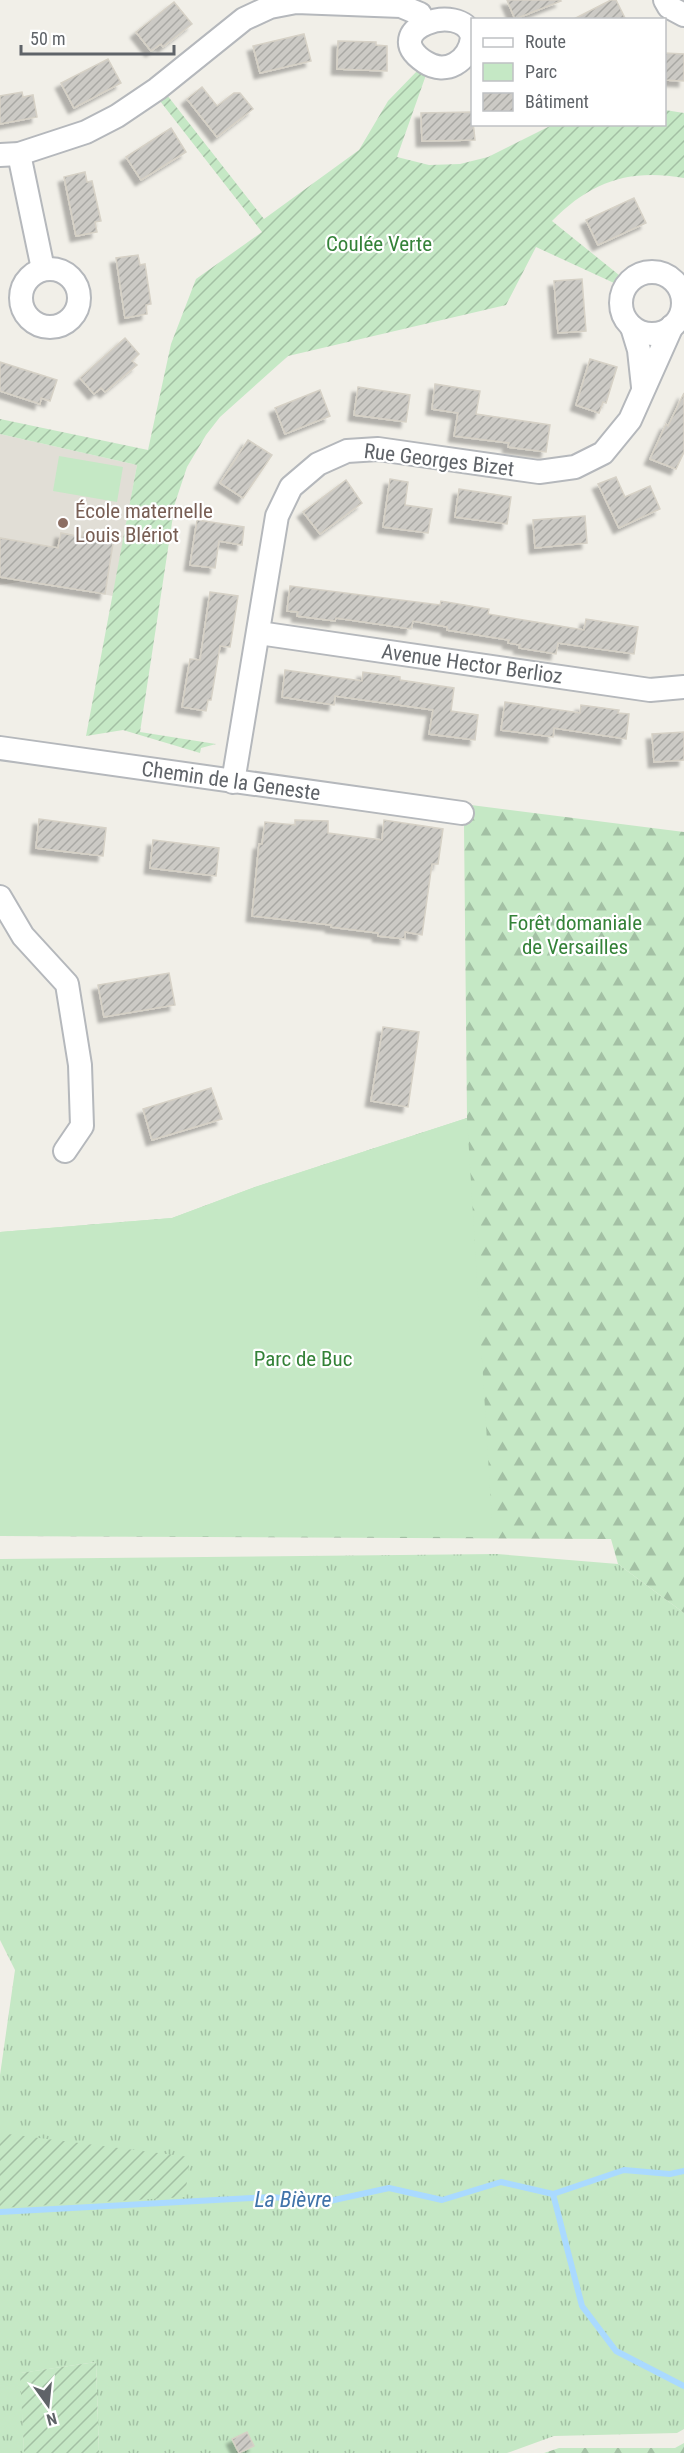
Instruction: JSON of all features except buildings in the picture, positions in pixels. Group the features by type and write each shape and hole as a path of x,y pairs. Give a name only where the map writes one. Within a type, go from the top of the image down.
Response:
{"street":[{"path":"665,0 669,7 684,15"},
{"path":"43,269 10,155 86,132 117,116 157,89 244,19 270,7 296,2 401,6 420,14"},
{"path":"471,34 466,18 459,11 439,6 420,14 414,22 411,42 420,60 429,65 449,67 466,56 471,40"},
{"name":"Rue Georges Bizet","path":"233,782 277,516 291,487 318,464 347,451 378,449 538,472 574,467 603,453 630,420 672,326 682,309 680,289 666,276 656,272 636,276 623,291 621,310 632,327 639,350 643,388"},
{"path":"632,327 648,334 665,331 672,326"},
{"name":"Avenue Hector Berlioz","path":"259,633 650,690 684,687"},
{"name":"Chemin de la Geneste","path":"0,748 462,813"},
{"path":"0,897 22,936 67,984 80,1065 82,1126 65,1151"}],"shaded area":[{"name":"École maternelle Louis Blériot","path":"0,434 137,465 113,596 25,581 0,585"}],"green space":[{"name":"Coulée Verte","path":"418,70 426,75 397,157 429,165 460,164 488,157 550,126 666,126 666,110 684,113 684,178 646,175 612,181 581,196 552,221 619,275 614,283 536,247 506,305 288,356 220,417 187,467 175,503 140,732 216,744 201,748 200,753 123,730 86,736 137,465 0,434 0,419 148,450 171,344 196,279 262,232 160,101 167,95 264,219 359,150 388,101"},
{"path":"59,456 123,467 117,502 53,491"},
{"name":"Forêt domaniale de Versailles","path":"471,805 684,832 684,1613 618,1564 611,1539 0,1536 0,1232 172,1218 255,1187 467,1118 464,826"},
{"name":"Parc de Buc","path":"467,1118 493,1537 0,1536 0,1232 172,1218 255,1187"},
{"path":"497,1554 618,1564 684,1613 684,2429 677,2433 554,2436 507,2453 99,2453 96,2362 21,2373 24,2453 0,2453 0,2075 15,1970 0,1940 0,1559"},
{"path":"0,2133 190,2157 185,2197 0,2208"},
{"path":"96,2362 99,2453 24,2453 20,2373"},
{"path":"684,2443 684,2453 544,2453 559,2448 675,2448"}],"waterway":[{"name":"La Bièvre","path":"0,2212 271,2197 325,2202 389,2188 442,2200 501,2182 553,2194 624,2170 670,2174 684,2171"},
{"path":"553,2194 582,2306 616,2351 684,2386"}],"place":[{"name":"École maternelle Louis Blériot","path":"63,523"}]}
